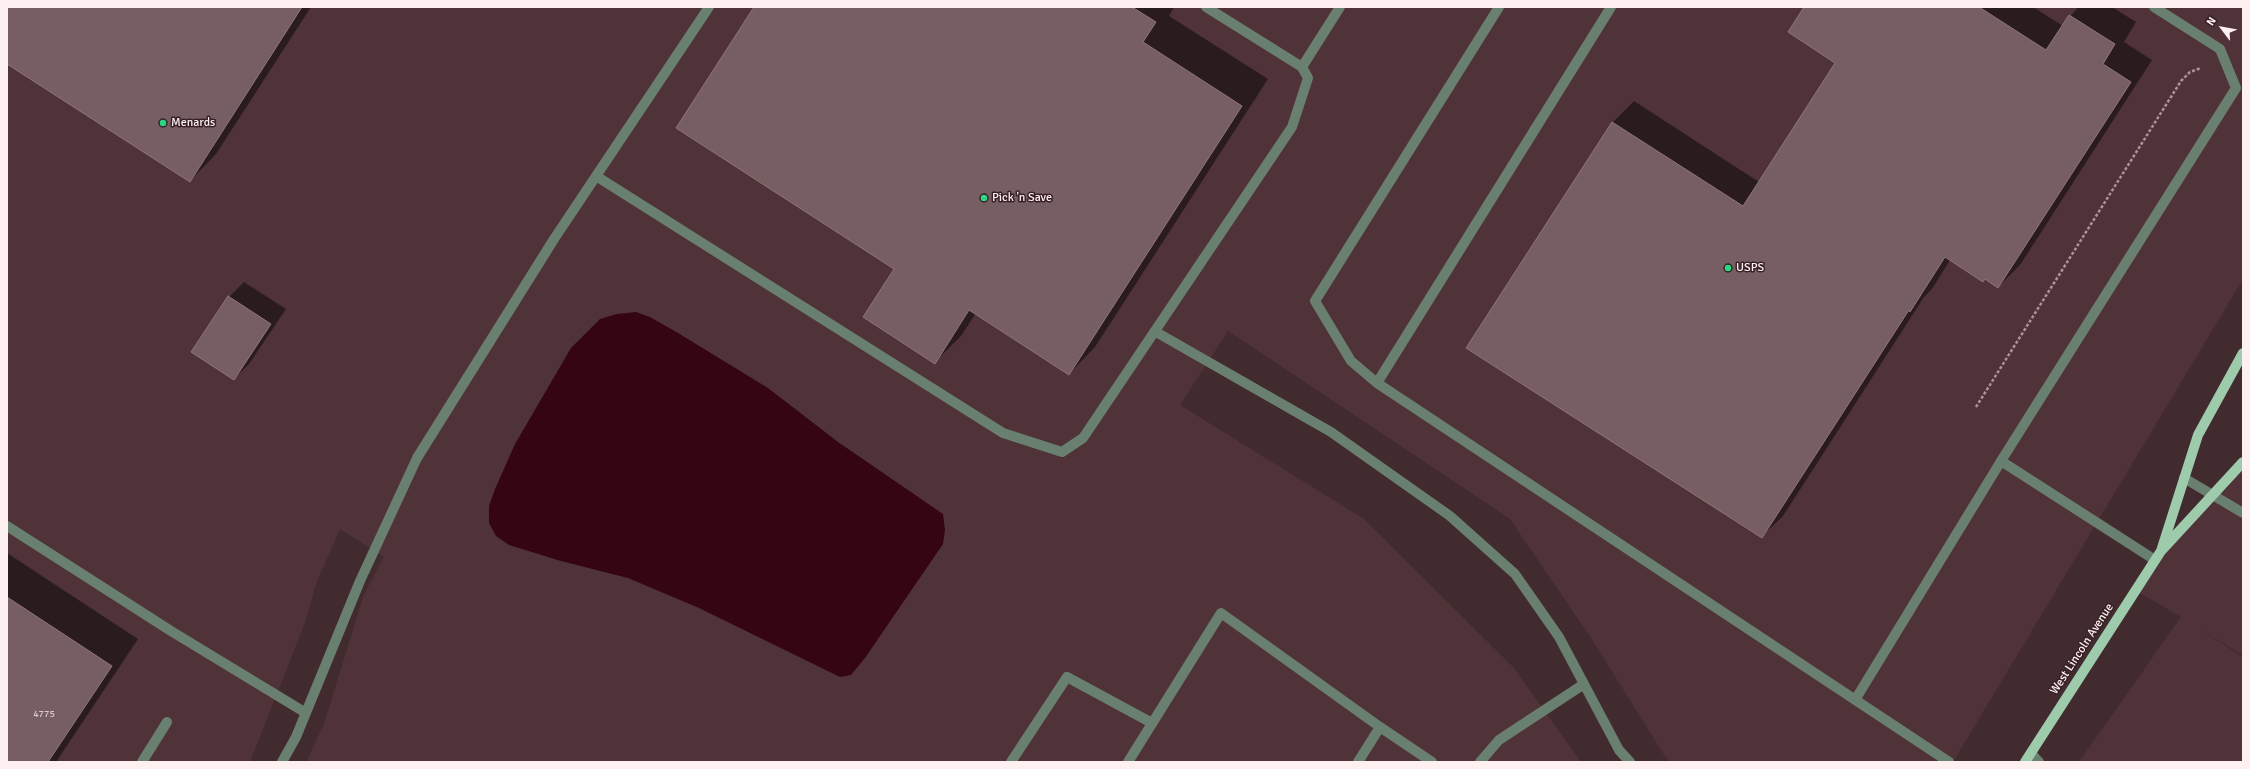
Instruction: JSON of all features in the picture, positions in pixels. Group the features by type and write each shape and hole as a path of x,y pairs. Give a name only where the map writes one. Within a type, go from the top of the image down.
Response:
{"main road":[{"name":"West Lincoln Avenue","path":"2161,551 2198,435 2243,354"},
{"name":"West Lincoln Avenue","path":"2028,758 2154,560 2243,462"}],"lane":[{"path":"282,762 296,738 360,582 418,458 554,239 709,7"},
{"path":"596,176 1003,433 1062,452 1083,438 1156,332 1292,127 1308,78 1302,67 1206,7"},
{"path":"1302,67 1340,7"},
{"path":"1499,7 1315,301 1351,361 1377,383 1949,762"},
{"path":"1377,383 1611,7"},
{"path":"1855,700 2001,460 2236,88 2220,49 2154,7"},
{"path":"1156,332 1331,432 1450,516 1515,574 1559,637 1619,750 1630,762"},
{"path":"2001,460 2154,560"},
{"path":"2184,478 2243,513"},
{"path":"7,526 171,631 306,712"},
{"path":"1128,762 1221,613 1432,762"},
{"path":"1011,762 1067,677 1152,723"},
{"path":"1480,762 1499,740 1584,684"},
{"path":"142,762 167,722"},
{"path":"1358,762 1380,726"},
{"path":"2028,758 2039,762"}],"path":[{"path":"1976,407 2181,81 2190,72 2206,66 2226,63"}],"shaded area":[{"path":"7,7 2243,7 2243,279 1953,762 1671,762 1666,758 1591,638 1510,519 1228,331 1180,405 1364,519 1514,668 1581,762 306,762 324,724 364,594 384,557 340,529 316,584 306,620 250,762 7,762"},
{"path":"636,312 650,317 678,333 768,388 838,442 943,514 945,530 943,544 865,658 851,675 840,677 699,608 628,578 561,561 509,545 496,536 489,523 489,506 495,489 515,444 571,348 600,319 617,314"},
{"path":"2243,462 2243,655 2196,627 2243,657 2243,762 2079,762 2181,617 2135,590 2155,560"}],"building":[{"name":"Menards","path":"7,7 302,7 190,182 7,64"},
{"name":"Pick 'n Save","path":"754,7 1132,7 1156,22 1143,42 1242,106 1069,375 969,310 935,364 863,317 894,269 676,128"},
{"name":"USPS","path":"1804,7 1979,7 2046,50 2069,15 2115,44 2103,64 2131,82 1998,288 1985,279 1983,282 1945,257 1910,312 1909,310 1762,538 1466,348 1612,122 1743,206 1835,63 1788,32"},
{"path":"228,296 271,324 234,380 191,352"},
{"path":"7,597 112,666 48,762 7,762"}],"place":[{"name":"Menards","path":"163,123"},
{"name":"Pick 'n Save","path":"984,198"},
{"name":"USPS","path":"1728,268"}]}
